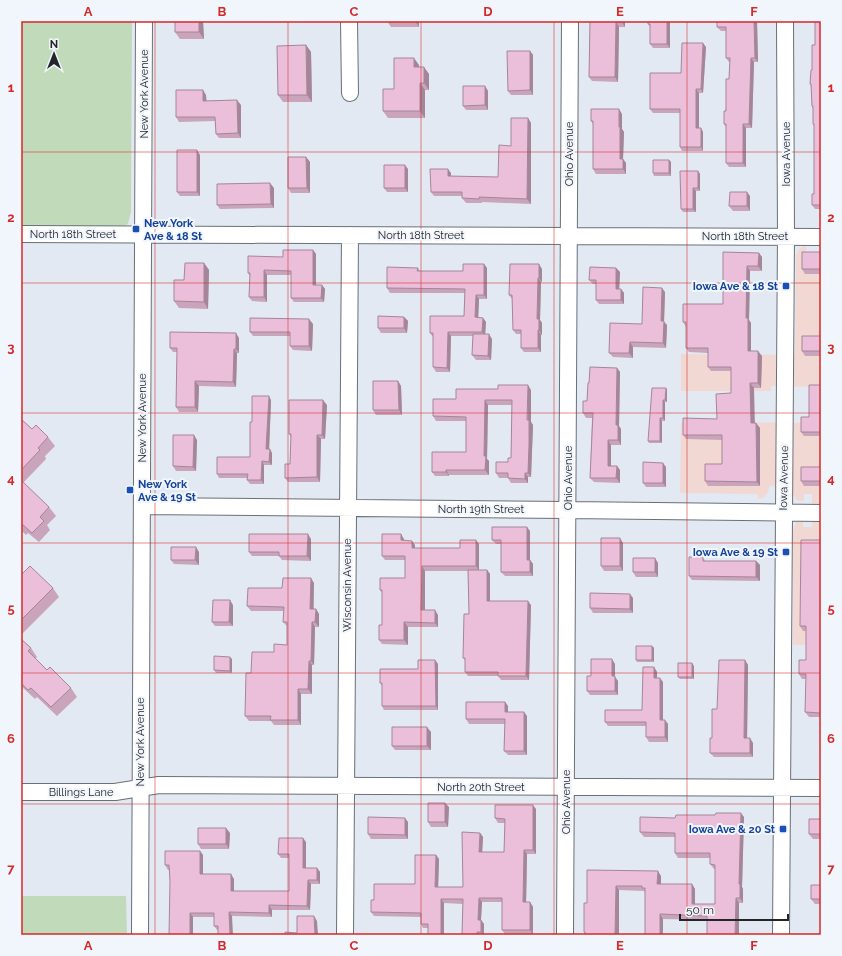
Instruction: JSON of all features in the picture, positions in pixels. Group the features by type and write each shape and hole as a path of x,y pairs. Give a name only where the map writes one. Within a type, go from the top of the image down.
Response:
{"street":[{"name":"New York Avenue","path":"140,935 144,21"},
{"path":"349,21 350,93"},
{"name":"Ohio Avenue","path":"565,935 570,21"},
{"name":"Iowa Avenue","path":"782,935 786,236 785,21"},
{"name":"North 18th Street","path":"21,234 821,236"},
{"name":"Wisconsin Avenue","path":"345,935 350,235"},
{"name":"North 19th Street","path":"142,506 821,513"},
{"name":"North 20th Street","path":"140,788 159,785 821,788"},
{"name":"Billings Lane","path":"21,792 115,792 140,788"}],"shaded area":[{"path":"806,245 806,254 821,254 821,387 771,386 771,391 681,391 681,354 795,355 796,256 798,250"},
{"path":"681,422 821,423 821,645 793,645 793,532 796,522 803,519 803,527 812,527 812,494 804,494 804,501 797,500 793,494 793,486 770,486 767,494 763,498 758,499 758,494 680,493"}],"green space":[{"path":"21,21 132,21 131,212 128,224 123,227 21,228"},
{"path":"21,896 126,896 127,935 21,935"}],"building":[{"path":"175,21 199,21 199,32 175,32"},
{"path":"590,21 622,21 616,22 615,77 589,77"},
{"path":"648,21 667,21 667,44 650,44 650,24 648,24"},
{"path":"717,21 754,21 755,58 751,58 749,124 743,124 743,163 726,163 726,124 724,124 724,111 726,111 726,79 729,79 730,58 726,58 726,27 717,27"},
{"path":"815,21 821,21 821,205 812,205 812,194 814,194 814,124 810,84 812,70 812,45 815,45"},
{"path":"682,43 703,43 701,89 696,89 696,128 701,128 701,147 680,147 680,109 650,109 650,73 681,73"},
{"path":"306,45 307,95 278,95 277,46"},
{"path":"507,51 530,51 530,90 508,91"},
{"path":"394,58 414,58 414,67 424,67 424,83 420,83 420,111 383,111 383,89 394,89"},
{"path":"463,86 485,86 485,105 463,106"},
{"path":"176,90 203,90 203,101 237,100 238,133 216,134 215,117 176,117"},
{"path":"591,109 619,109 620,159 623,159 623,169 593,169 593,121 591,121"},
{"path":"511,118 528,118 527,199 479,197 479,199 462,198 462,192 431,192 430,169 448,169 448,176 498,177 499,145 511,146"},
{"path":"177,150 197,150 197,192 177,192"},
{"path":"288,157 306,157 307,188 288,188"},
{"path":"653,160 669,160 669,173 653,173"},
{"path":"384,165 405,165 405,188 384,188"},
{"path":"680,171 698,171 698,188 693,188 693,209 681,209"},
{"path":"270,183 271,204 217,205 217,184"},
{"path":"730,192 747,192 747,206 729,206"},
{"path":"283,250 313,250 313,285 322,285 321,298 291,298 291,271 264,270 264,297 249,297 250,273 248,273 248,256 283,257"},
{"path":"723,252 759,253 758,266 747,266 746,318 748,318 748,351 758,351 758,383 750,383 751,423 756,423 757,482 705,481 705,464 722,464 722,435 683,435 683,418 717,419 716,394 731,393 731,367 708,367 708,348 686,348 686,322 683,322 683,304 723,304"},
{"path":"802,252 821,252 821,269 802,269"},
{"path":"185,263 204,263 204,302 174,301 174,280 184,280"},
{"path":"463,264 484,264 484,295 476,295 475,317 483,318 482,332 448,332 447,368 433,367 433,333 430,333 430,316 464,316 465,289 387,288 387,267 418,268 417,271 463,271"},
{"path":"510,264 539,264 537,319 539,319 538,348 521,348 521,330 513,330 512,295 509,295"},
{"path":"590,267 616,268 616,289 621,289 621,300 596,300 596,280 589,280"},
{"path":"643,287 662,288 661,321 664,321 663,343 630,342 629,353 609,353 610,323 642,324"},
{"path":"378,316 404,317 404,328 378,328"},
{"path":"250,318 309,319 309,346 290,346 290,332 250,332"},
{"path":"170,332 236,333 233,382 195,381 195,407 176,407 177,348 170,348"},
{"path":"473,334 489,334 488,356 472,355"},
{"path":"802,336 821,336 821,351 802,351"},
{"path":"590,367 617,368 616,425 618,425 618,440 608,440 608,466 617,466 616,478 590,478 593,413 583,413 583,401 587,401"},
{"path":"373,381 398,381 399,410 373,410"},
{"path":"498,385 528,385 527,420 529,420 529,445 528,473 525,473 525,479 508,478 508,473 496,473 496,462 508,462 508,458 511,458 512,400 485,400 485,470 446,470 446,472 432,472 432,452 466,452 466,417 433,416 433,399 456,399 456,389 498,389"},
{"path":"809,385 821,385 821,432 801,432 801,417 809,417"},
{"path":"652,388 666,388 665,400 663,400 663,418 660,418 660,441 648,441"},
{"path":"252,396 269,396 266,449 270,449 269,462 262,461 261,480 247,480 248,474 217,474 217,457 250,457"},
{"path":"289,400 323,400 322,435 317,435 317,477 285,478 285,464 290,464 291,434 289,434"},
{"path":"21,419 32,429 36,425 48,437 38,448 40,450 21,470"},
{"path":"173,435 194,435 193,467 173,466"},
{"path":"643,462 663,463 663,483 643,483"},
{"path":"801,467 821,467 821,481 801,481"},
{"path":"21,480 49,507 40,517 44,521 32,533 22,524 21,525"},
{"path":"492,527 527,527 527,560 530,560 530,572 501,572 501,540 492,540"},
{"path":"249,534 308,534 307,556 279,556 279,552 249,552"},
{"path":"382,534 401,534 401,540 412,541 412,548 460,548 460,540 476,540 476,566 422,566 421,610 435,610 435,623 404,622 404,640 379,640 379,625 382,625 382,590 380,590 380,578 405,578 405,556 382,556"},
{"path":"601,538 620,538 620,566 601,566"},
{"path":"801,540 821,540 821,713 805,712 806,674 799,674 799,660 806,660 806,626 800,626"},
{"path":"171,547 196,547 195,560 171,560"},
{"path":"689,557 703,557 703,561 756,561 756,577 689,576"},
{"path":"633,558 655,558 655,572 633,572"},
{"path":"30,566 53,588 21,620 21,575"},
{"path":"468,570 487,570 487,601 528,601 526,676 498,676 498,672 465,672 465,658 463,658 464,614 469,614"},
{"path":"283,578 311,578 310,609 316,609 315,622 312,622 311,661 309,661 308,689 298,689 298,720 270,720 271,716 245,716 246,673 251,673 252,652 274,652 274,644 287,645 287,622 283,622 284,607 247,606 248,588 282,588"},
{"path":"590,593 630,594 630,609 590,608"},
{"path":"213,600 230,600 229,622 212,622"},
{"path":"21,639 31,648 28,651 47,670 50,667 71,688 51,707 31,688 28,690 21,683"},
{"path":"636,646 652,646 652,660 636,660"},
{"path":"214,656 230,657 230,671 214,670"},
{"path":"591,659 612,659 612,676 615,676 615,691 587,691 587,676 591,676"},
{"path":"418,660 435,660 436,706 382,706 382,683 380,683 380,669 418,669"},
{"path":"719,660 745,660 744,738 750,738 750,753 710,753 710,738 712,738 712,709 717,709"},
{"path":"678,663 692,663 692,677 678,677"},
{"path":"643,667 654,667 654,678 660,678 660,720 665,720 665,737 646,737 646,722 605,722 605,710 642,710"},
{"path":"466,702 505,702 505,712 524,712 524,751 504,751 505,719 466,719"},
{"path":"392,727 427,727 427,746 392,746"},
{"path":"428,803 445,803 445,822 428,822"},
{"path":"495,805 533,805 533,850 524,850 523,902 530,902 530,930 502,930 502,898 479,898 478,920 481,920 481,932 477,932 477,935 462,935 463,899 441,899 441,935 428,935 428,924 421,924 421,913 371,912 371,900 374,900 374,884 415,884 415,855 436,855 435,887 463,887 462,832 480,833 479,852 504,852 505,819 495,818"},
{"path":"716,813 741,813 740,898 736,898 735,935 707,935 707,916 660,914 660,935 645,935 645,888 642,888 642,886 616,886 615,935 585,935 584,903 587,903 587,870 658,871 657,884 692,884 692,904 715,904 715,865 710,864 710,853 675,853 675,833 640,832 640,817 675,818 676,815 715,815"},
{"path":"368,817 405,818 405,835 368,834"},
{"path":"809,819 821,819 821,834 809,834"},
{"path":"198,828 226,828 226,844 198,844"},
{"path":"279,838 303,838 303,868 317,868 317,880 308,880 307,906 269,905 269,913 229,912 230,935 218,935 218,926 214,926 214,913 190,913 190,935 169,935 170,881 169,865 165,865 165,851 200,851 200,874 231,874 231,891 289,891 289,854 278,854"},
{"path":"811,885 821,885 821,899 811,899"},
{"path":"297,916 314,916 315,935 285,935 285,932 297,933"}],"place":[{"name":"New York Ave & 18 St","path":"136,229"},
{"name":"Iowa Ave & 18 St","path":"786,286"},
{"name":"New York Ave & 19 St","path":"130,490"},
{"name":"Iowa Ave & 19 St","path":"786,552"},
{"name":"Iowa Ave & 20 St","path":"783,829"}]}
